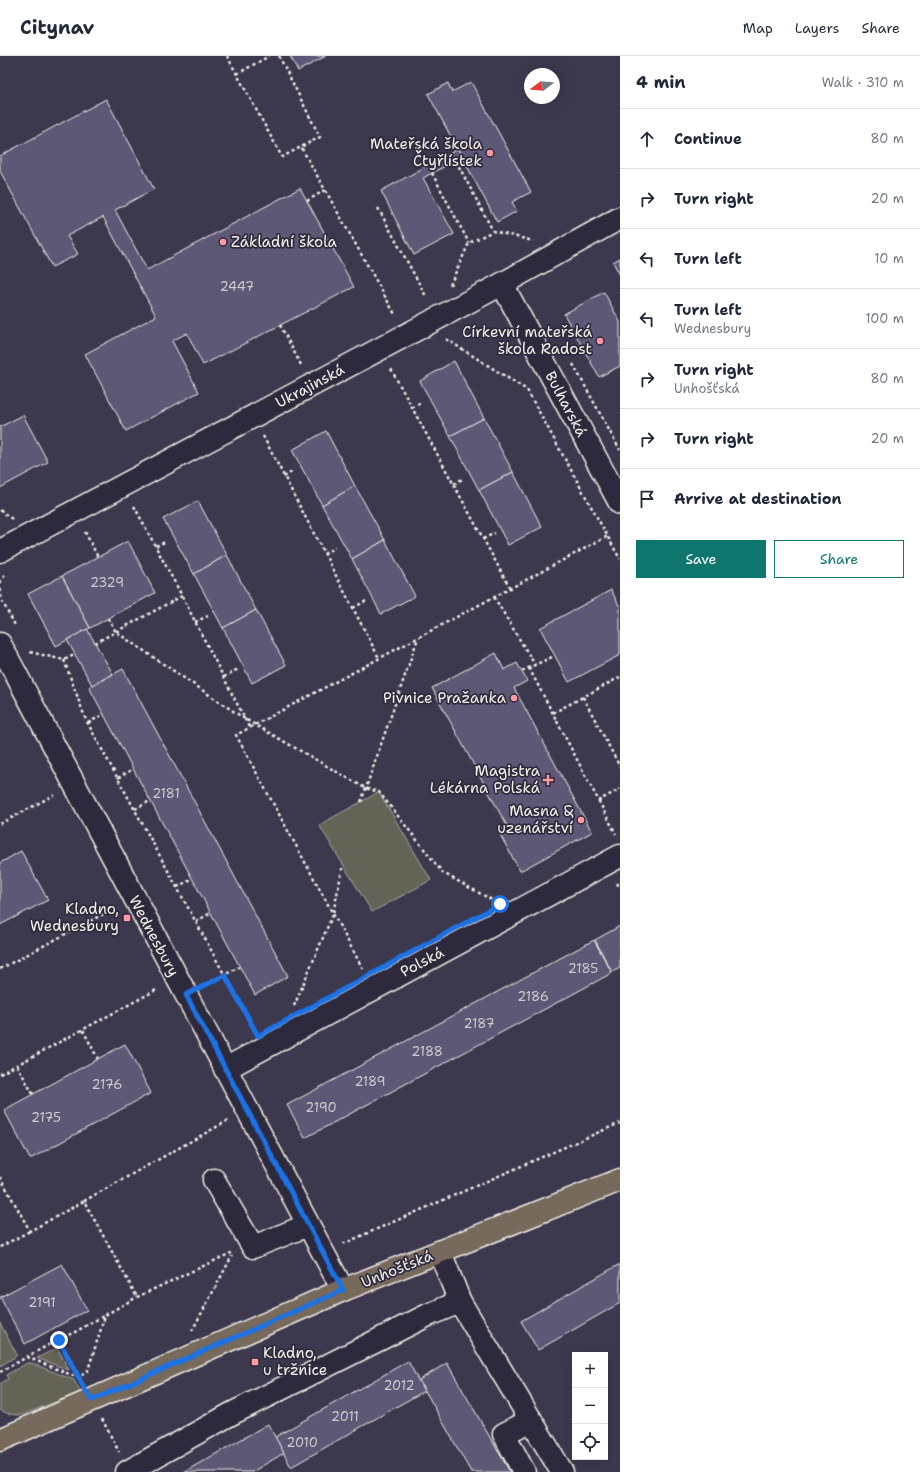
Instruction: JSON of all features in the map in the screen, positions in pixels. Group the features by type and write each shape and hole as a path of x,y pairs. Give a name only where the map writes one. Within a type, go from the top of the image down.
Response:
{"main road":[{"name":"Unhošťská","path":"1,1437 92,1400 343,1290 620,1180"}],"street":[{"name":"Ukrajinská","path":"0,551 502,284 620,218"},
{"name":"Bulharská","path":"502,284 620,503"},
{"name":"Wednesbury","path":"0,644 343,1290"},
{"name":"Polská","path":"225,1069 619,848"},
{"path":"214,1180 253,1247 308,1225"},
{"path":"440,1252 460,1302 562,1472"},
{"path":"128,1471 238,1410 428,1315 460,1302"},
{"path":"524,1472 504,1434 531,1420"}],"path":[{"path":"227,56 282,157 320,137 279,56"},
{"path":"237,74 269,56"},
{"path":"301,147 399,321"},
{"path":"456,161 493,231"},
{"path":"432,173 469,243"},
{"path":"307,201 326,190"},
{"path":"378,208 430,304"},
{"path":"448,289 469,243 493,231 536,241"},
{"path":"280,325 304,371"},
{"path":"444,337 527,390 620,559"},
{"path":"571,359 620,450"},
{"path":"390,367 510,588"},
{"path":"412,408 422,402"},
{"path":"263,436 379,658"},
{"path":"284,477 294,471"},
{"path":"454,484 464,478"},
{"path":"133,505 156,546 249,727"},
{"path":"0,510 13,519"},
{"path":"84,531 98,557"},
{"path":"483,539 495,533"},
{"path":"363,970 236,734 608,536"},
{"path":"156,546 167,541"},
{"path":"324,554 335,547"},
{"path":"0,589 2,601 19,633"},
{"path":"95,643 182,596"},
{"path":"494,597 535,665"},
{"path":"353,608 366,601"},
{"path":"195,622 208,616"},
{"path":"108,618 116,632 245,719 365,788 379,792 443,873 494,901"},
{"path":"360,802 418,637"},
{"path":"26,646 30,652 64,660 74,655"},
{"path":"522,671 554,656"},
{"path":"64,660 88,723 258,1036"},
{"path":"529,668 598,801 619,848"},
{"path":"224,677 238,669"},
{"path":"552,713 620,677"},
{"path":"583,697 620,767"},
{"path":"88,723 104,714"},
{"path":"118,778 133,769"},
{"path":"598,801 620,789"},
{"path":"0,824 54,795"},
{"path":"135,809 150,801"},
{"path":"292,1012 333,914 343,865"},
{"path":"177,887 192,879"},
{"path":"0,969 109,911 114,906"},
{"path":"196,921 210,913"},
{"path":"186,995 240,967"},
{"path":"0,1074 164,986"},
{"path":"83,1030 98,1059"},
{"path":"17,1065 33,1094"},
{"path":"0,1247 234,1117"},
{"path":"339,1241 345,1243 620,1123"},
{"path":"0,1177 30,1231"},
{"path":"84,1201 137,1297"},
{"path":"0,1372 59,1340 68,1337 137,1297 234,1252 174,1363"},
{"path":"79,1378 88,1370 105,1315"},
{"path":"59,1340 92,1400 128,1471"},
{"path":"26,1357 79,1378"}],"green space":[{"path":"379,792 431,880 372,912 319,825"},
{"path":"0,1323 17,1355 0,1366"},
{"path":"57,1348 58,1349 69,1370 37,1358"},
{"path":"27,1363 31,1363 74,1380 80,1392 22,1415 11,1414 0,1410 0,1384 8,1379 6,1375"}],"building":[{"path":"290,56 326,56 298,71"},
{"path":"471,82 531,192 512,202 517,211 497,222 428,94 448,83 452,92"},
{"path":"106,99 154,189 115,210 147,270 300,188 354,287 203,365 187,333 172,341 199,392 126,431 85,354 156,316 103,217 67,236 78,254 52,267 0,171 0,156"},
{"path":"458,149 462,157 423,178 454,234 414,255 381,191"},
{"path":"620,258 620,275 613,262"},
{"path":"604,292 620,322 620,366 599,377 564,314"},
{"path":"454,361 484,418 450,436 420,381"},
{"path":"23,415 48,462 0,488 0,427"},
{"path":"484,418 513,472 479,490 450,436"},
{"path":"326,431 355,486 322,505 292,450"},
{"path":"513,472 542,527 508,545 479,490"},
{"path":"355,486 385,540 352,559 322,505"},
{"path":"198,501 227,555 194,574 163,519"},
{"path":"385,540 415,596 381,614 352,559"},
{"path":"128,541 155,593 90,628 62,576"},
{"path":"227,555 256,610 223,628 194,574"},
{"path":"62,576 90,628 56,646 28,594"},
{"path":"611,590 620,607 620,655 569,682 540,628"},
{"path":"256,610 286,665 252,683 223,628"},
{"path":"87,629 113,674 92,685 67,640"},
{"path":"496,653 504,670 517,663 527,681 514,688 592,832 520,871 498,831 507,826 432,688"},
{"path":"123,669 288,976 255,995 89,687"},
{"path":"21,851 48,900 0,925 0,863"},
{"path":"620,926 620,968 612,972 595,940"},
{"path":"594,940 612,973 305,1138 287,1105"},
{"path":"125,1044 151,1093 30,1159 4,1110"},
{"path":"62,1264 87,1310 25,1344 0,1297"},
{"path":"620,1264 620,1303 538,1350 521,1321"},
{"path":"408,1361 424,1391 291,1467 275,1437"},
{"path":"447,1363 510,1472 471,1472 419,1380"},
{"path":"268,1424 284,1453 252,1472 184,1472"}],"place":[{"name":"Mateřská škola Čtyřlístek","path":"490,153"},
{"name":"Základní škola","path":"223,242"},
{"name":"Církevní mateřská škola Radost","path":"600,341"},
{"name":"Pivnice Pražanka","path":"514,698"},
{"name":"Magistra Lékárna Polská","path":"548,780"},
{"name":"Masna & uzenářství","path":"581,820"},
{"name":"Kladno, Wednesbury","path":"127,918"},
{"name":"Kladno, u tržnice","path":"255,1362"}],"route":[{"path":"59,1340 85,1390 92,1400 343,1290 186,995 225,975 258,1036 500,904"}]}
